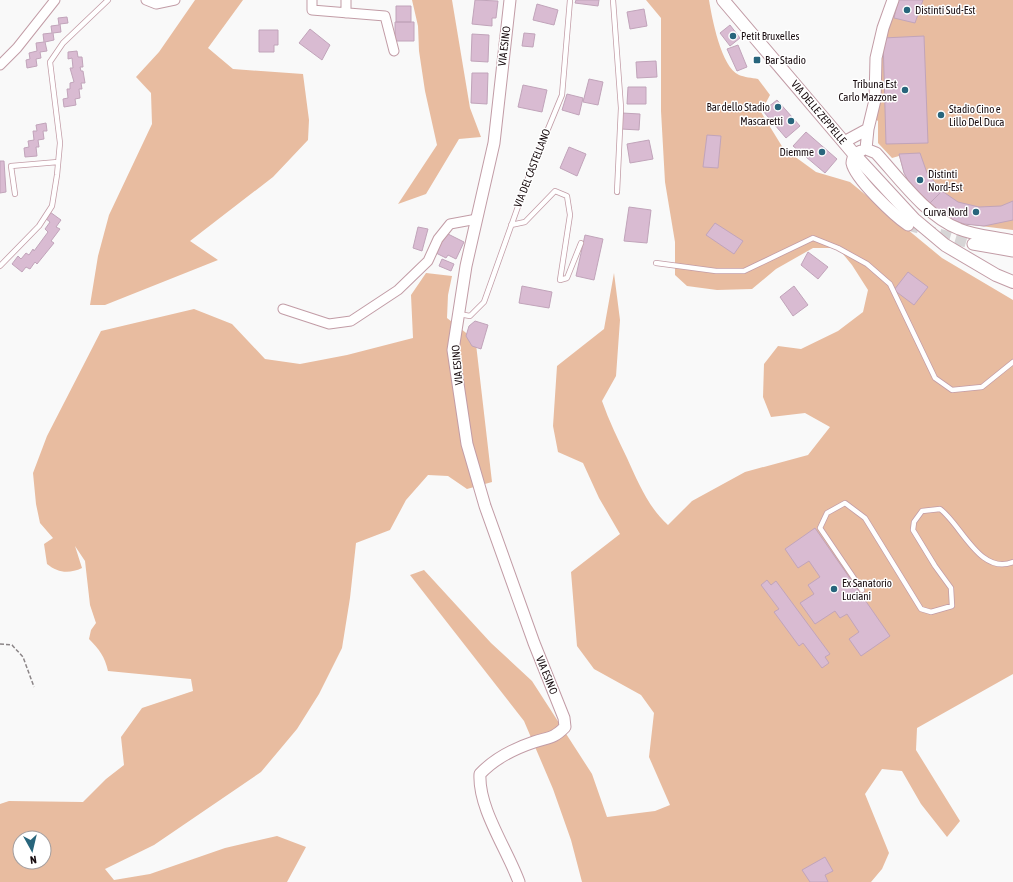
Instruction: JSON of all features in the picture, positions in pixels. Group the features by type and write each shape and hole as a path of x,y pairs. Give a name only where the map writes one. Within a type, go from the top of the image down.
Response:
{"main road":[{"name":"VIA DELLE ZEPPELLE","path":"723,0 854,154"},
{"path":"854,154 914,219 945,245 996,275 1013,282"}],"street":[{"path":"0,66 17,48 55,0"},
{"path":"146,0 156,4 175,0"},
{"path":"312,0 312,10 385,16 394,51"},
{"path":"346,0 346,12"},
{"name":"VIA ESINO","path":"510,0 494,143 466,266 453,350 467,444 484,506 534,643 564,718 565,728 555,736 510,752 490,763 480,774 479,787 484,802 519,882"},
{"path":"866,149 868,129 875,100 876,58 883,28 893,0"},
{"path":"844,142 868,129"},
{"path":"854,154 866,149 876,153 926,207 942,221 960,230 1013,241"},
{"name":"VIA DELLE ZEPPELLE","path":"854,154 852,162 856,171 896,217 908,226"},
{"path":"283,309 329,324 351,321 398,290 428,261 438,239 450,224 477,219"},
{"path":"973,244 1013,251"}],"lane":[{"path":"0,266 39,226 52,206 60,143 50,62 63,44 108,0"},
{"name":"VIA DEL CASTELLANO","path":"459,314 470,316 484,302 531,170 562,95 570,0"},
{"path":"613,0 621,108 617,192"},
{"path":"14,194 11,166 58,162"},
{"path":"511,224 525,222 555,191 567,196 570,216 560,280 567,278 581,242"},
{"path":"656,263 716,271 744,271 813,238 838,248 867,264 890,284 935,378 952,390 982,387 1013,362"},
{"path":"862,590 820,528 827,513 845,503 865,518 921,609 931,612 952,606 951,588 935,566 913,530 914,522 922,511 940,509 949,516 970,545 986,560 1006,565 1013,562"}],"path":[{"path":"0,644 12,645 23,657 34,687"}],"shaded area":[{"path":"195,0 243,0 208,48 233,69 303,74 309,120 308,140 273,177 190,241 218,260 105,305 90,305 98,256 109,215 152,124 151,93 136,77 159,52"},
{"path":"412,0 452,0 470,108 481,137 459,139 426,194 398,204 437,145 425,91 419,51 418,26"},
{"path":"646,0 709,0 718,41 727,62 739,75 758,79 770,95 761,112 783,148 816,172 850,182 942,258 1013,300 1013,674 917,728 916,750 960,821 947,837 921,804 902,771 882,769 865,794 889,853 882,869 871,882 582,882 571,840 553,789 524,721 410,575 424,570 491,643 532,681 592,774 607,817 655,811 670,805 649,757 654,713 641,695 594,669 577,646 571,572 620,534 599,498 583,463 558,452 553,426 557,366 604,329 614,273 620,320 616,376 602,401 644,494 661,518 668,525 692,501 745,472 808,455 830,427 805,413 771,417 763,397 764,364 778,346 801,349 838,331 863,312 868,290 852,265 838,248 813,248 776,269 752,289 717,290 687,286 675,275 675,242 665,182 661,111 661,18"},
{"name":"Stadio Cino e Lillo Del Duca","path":"890,0 1013,0 1013,230 964,224 945,217 904,173 899,156 892,158 878,143 878,121 867,113 870,88"},
{"path":"426,273 452,276 448,295 447,318 470,336 476,344 492,482 467,489 448,476 428,475 406,500 390,530 356,543 350,598 342,648 319,694 297,729 261,772 154,845 105,869 114,880 150,874 225,848 277,836 306,847 287,882 0,882 0,804 9,801 83,802 106,779 124,765 121,737 142,708 193,691 191,679 108,671 101,654 89,639 91,630 96,623 90,605 85,561 75,546 82,568 64,572 59,571 47,564 44,544 53,538 40,523 36,504 33,473 47,436 101,331 194,309 232,324 265,359 300,364 347,355 413,338 411,295"}],"building":[{"path":"475,0 498,1 496,18 492,18 492,26 472,24"},
{"path":"576,0 599,0 598,6 575,3"},
{"name":"Distinti Sud-Est","path":"898,0 923,0 915,23 894,18"},
{"path":"537,4 558,10 554,25 533,20"},
{"path":"396,6 411,6 411,22 396,22"},
{"path":"644,9 647,26 630,29 627,12"},
{"path":"67,17 68,23 60,24 61,32 53,33 54,40 45,42 47,51 40,52 41,58 36,59 37,66 27,68 26,60 30,59 29,53 37,51 36,43 44,42 43,34 52,33 51,26 59,25 58,18"},
{"path":"395,22 414,22 414,41 395,41"},
{"path":"730,25 740,38 730,46 720,33"},
{"path":"310,29 330,45 322,60 299,43"},
{"path":"259,30 278,30 278,45 274,45 274,52 259,52"},
{"path":"524,33 535,34 533,47 522,46"},
{"path":"472,34 489,35 488,62 471,61"},
{"name":"Tribuna Est Carlo Mazzone","path":"924,36 928,143 886,144 883,38"},
{"path":"738,45 747,67 737,71 727,49"},
{"path":"77,51 78,57 82,57 83,67 80,67 81,71 83,71 85,83 81,83 82,89 79,89 80,98 75,99 76,105 64,107 63,99 68,98 67,89 70,89 70,83 74,82 70,68 73,68 72,58 68,59 68,52"},
{"path":"656,61 657,77 637,78 636,62"},
{"path":"472,73 488,73 487,104 471,103"},
{"path":"589,79 603,82 598,105 583,102"},
{"path":"523,85 547,90 542,112 518,107"},
{"path":"628,87 646,87 646,104 627,104"},
{"path":"567,94 583,98 579,115 562,110"},
{"path":"777,100 800,126 786,138 763,111"},
{"path":"622,113 640,114 639,130 621,129"},
{"path":"46,123 47,131 43,131 44,139 38,140 39,147 36,147 37,156 25,157 24,148 29,147 28,141 34,140 33,131 37,131 36,125"},
{"path":"806,132 837,159 825,173 793,146"},
{"path":"707,135 721,136 718,168 703,167"},
{"path":"649,140 653,159 630,163 627,144"},
{"path":"569,147 586,154 577,176 560,168"},
{"name":"Distinti Nord-Est","path":"920,153 927,173 942,191 928,205 911,186 904,173 899,154"},
{"path":"0,161 4,161 6,192 0,193"},
{"name":"Curva Nord","path":"942,191 958,202 979,207 1001,206 1013,201 1013,220 984,226 964,224 945,217 928,205"},
{"path":"629,207 651,210 647,243 624,241"},
{"path":"50,212 61,220 56,227 60,229 51,241 54,243 37,264 35,262 30,269 26,267 22,272 12,264 18,256 21,259 26,253 29,255 33,249 34,251 48,232 45,229 50,222 45,218"},
{"path":"715,223 743,241 734,254 706,235"},
{"path":"418,227 428,229 422,251 413,248"},
{"path":"446,233 464,242 456,259 448,255 446,258 436,253"},
{"path":"585,235 603,239 594,280 576,276"},
{"path":"808,252 828,267 818,279 801,265"},
{"path":"442,259 454,264 451,271 439,266"},
{"path":"908,272 928,287 914,305 894,290"},
{"path":"522,286 552,292 549,308 519,303"},
{"path":"794,286 808,305 793,316 780,297"},
{"path":"475,321 488,325 481,349 472,346 466,336 469,326"},
{"name":"Ex Sanatorio Luciani","path":"815,528 890,636 861,656 849,639 859,632 847,614 840,618 835,611 815,624 800,603 814,594 808,585 820,577 809,561 798,568 785,549"},
{"path":"767,580 771,585 776,581 830,654 825,657 829,663 822,668 803,643 799,646 774,612 779,609 761,585"},
{"path":"825,857 833,871 825,875 828,882 810,882 802,870"}],"tunnel":[{"path":"908,225 973,244"}],"place":[{"name":"Distinti Sud-Est","path":"907,10"},
{"name":"Petit Bruxelles","path":"733,36"},
{"name":"Bar Stadio","path":"757,60"},
{"name":"Tribuna Est Carlo Mazzone","path":"905,90"},
{"name":"Bar dello Stadio","path":"778,107"},
{"name":"Stadio Cino e Lillo Del Duca","path":"941,115"},
{"name":"Mascaretti","path":"791,121"},
{"name":"Diemme","path":"822,152"},
{"name":"Distinti Nord-Est","path":"920,180"},
{"name":"Curva Nord","path":"976,212"},
{"name":"Ex Sanatorio Luciani","path":"834,589"}]}
